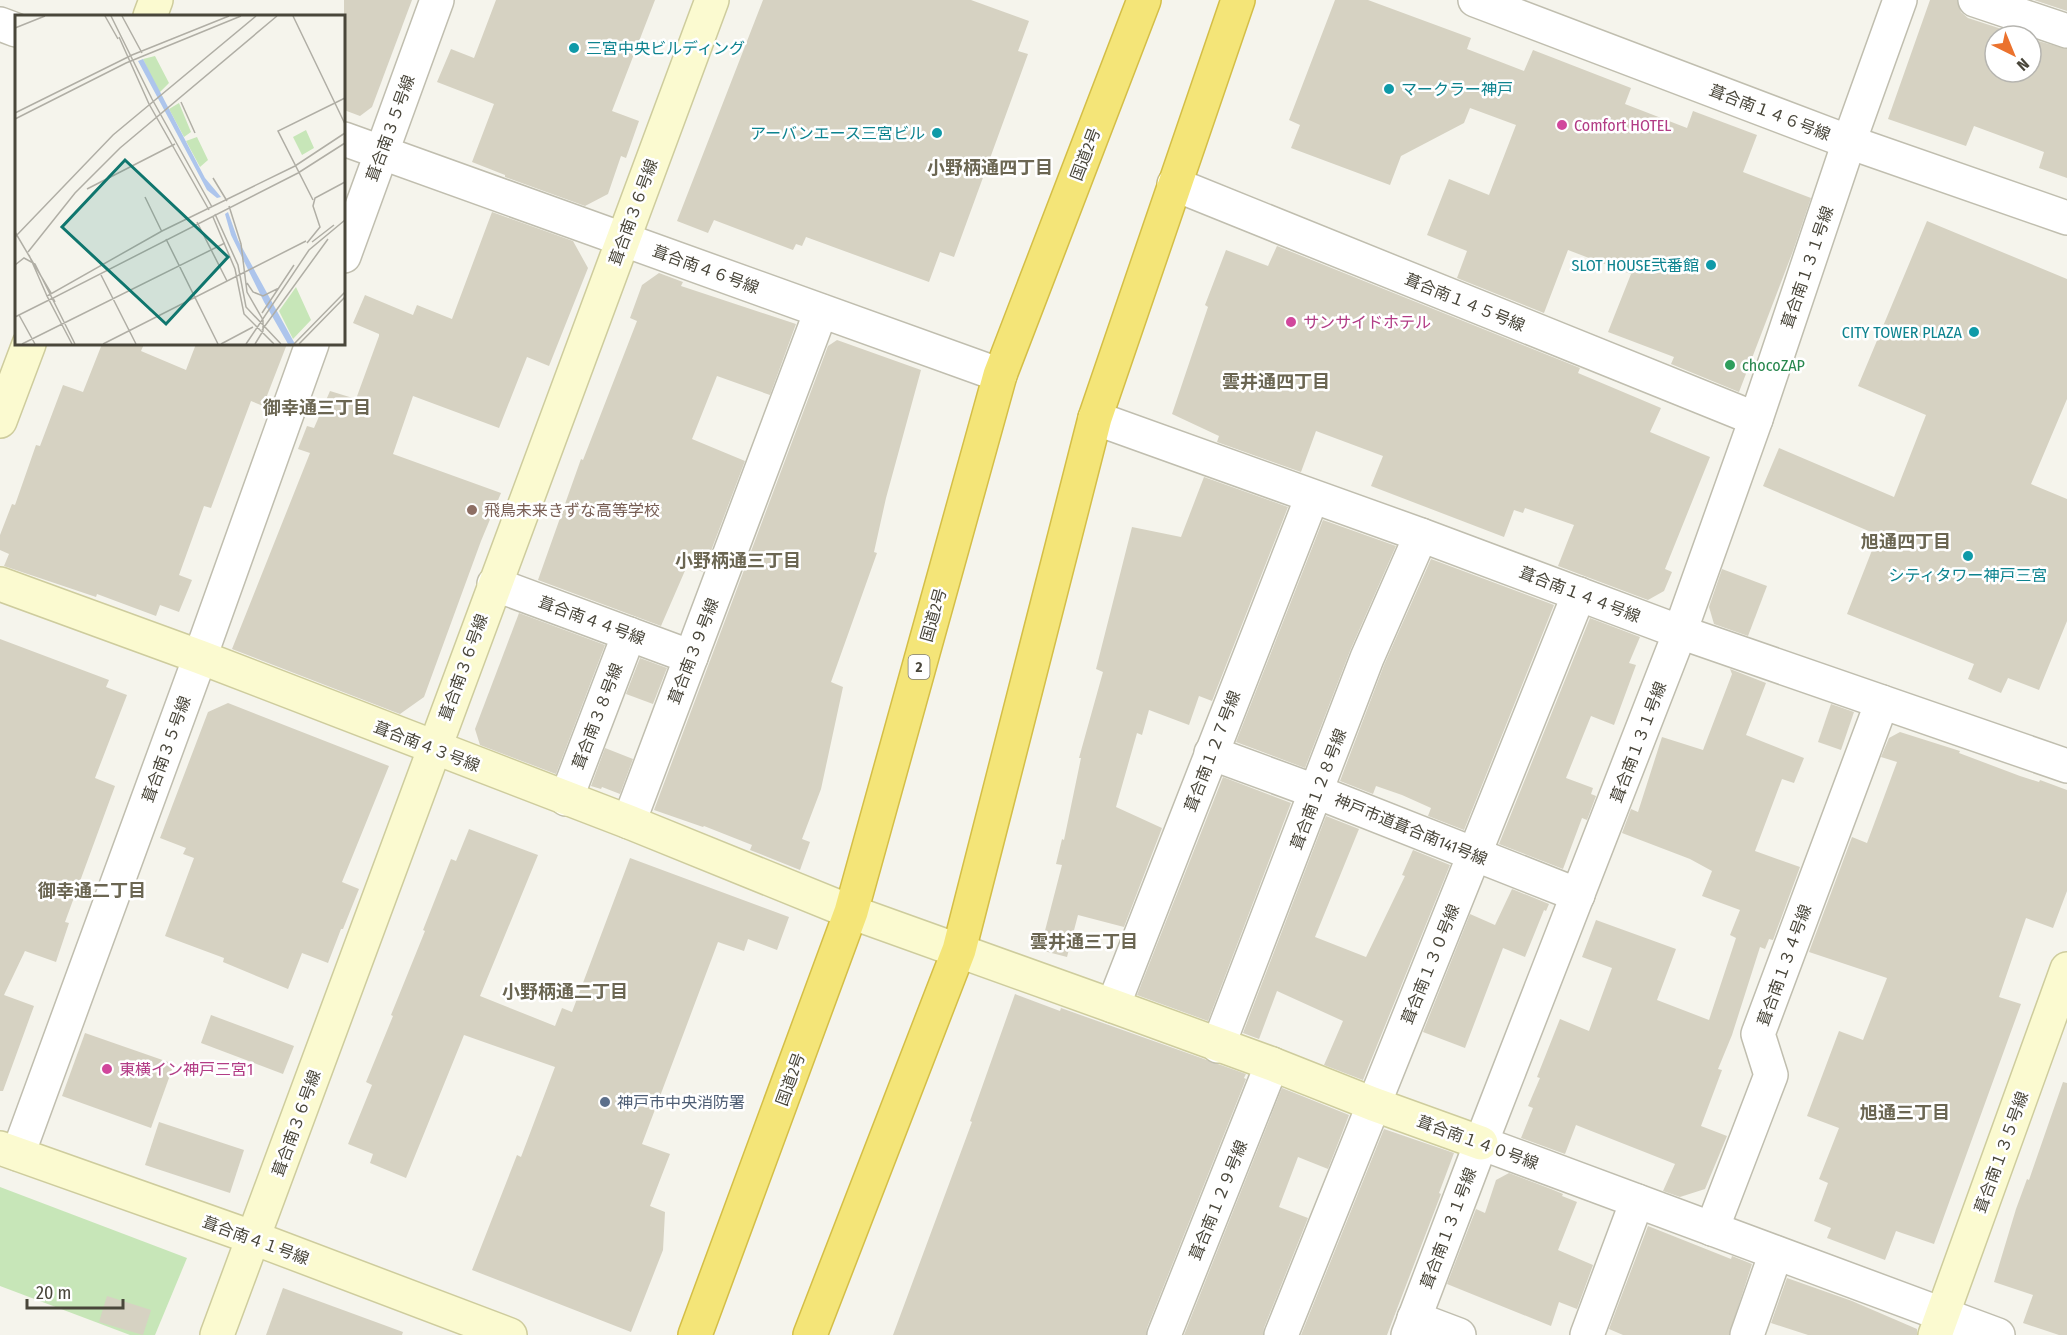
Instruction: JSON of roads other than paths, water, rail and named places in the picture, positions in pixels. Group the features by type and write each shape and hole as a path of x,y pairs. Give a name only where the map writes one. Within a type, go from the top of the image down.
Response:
{"highway":[{"name":"国道2号","path":"695,1335 851,912 1000,375 1144,0"},
{"path":"810,1335 959,950 1095,418 1238,0"}],"street":[{"path":"150,15 156,0"},
{"name":"葺合南３５号線","path":"345,253 437,0"},
{"name":"葺合南３６号線","path":"216,1335 254,1238 433,748 712,0"},
{"name":"葺合南１４６号線","path":"1475,0 1849,142 2067,218"},
{"name":"葺合南１３１号線","path":"1411,1327 1680,632 1900,0"},
{"path":"1975,0 2067,31"},
{"path":"0,24 15,30"},
{"name":"葺合南４６号線","path":"345,139 1000,375"},
{"name":"葺合南１４５号線","path":"1174,184 1756,419"},
{"name":"葺合南３９号線","path":"629,822 821,311"},
{"path":"0,421 29,345"},
{"name":"葺合南３５号線","path":"9,1151 200,657 312,345"},
{"name":"葺合南１４４号線","path":"1095,418 1421,535 1680,632 2067,766"},
{"name":"葺合南１２７号線","path":"1113,1006 1312,497"},
{"name":"葺合南１２８号線","path":"1218,1046 1368,658 1421,535"},
{"name":"葺合南４３号線","path":"0,584 200,657 629,822 851,912 959,950"},
{"name":"葺合南４４号線","path":"494,584 691,657"},
{"name":"葺合南１３０号線","path":"1281,1335 1579,594"},
{"name":"葺合南３８号線","path":"566,799 628,634"},
{"name":"葺合南１３４号線","path":"1712,1229 1771,1075 1758,1034 1882,702"},
{"name":"神戸市道葺合南141号線","path":"1211,753 1317,792 1578,895"},
{"name":"葺合南１４０号線","path":"959,950 1272,1064 1373,1104 1776,1253 1938,1325 1998,1335"},
{"name":"葺合南１３５号線","path":"1938,1325 2067,969"},
{"name":"葺合南１２９号線","path":"1164,1335 1272,1064"},
{"name":"葺合南４１号線","path":"9,1151 254,1238 510,1335"},
{"path":"1587,1335 1637,1201"},
{"path":"1747,1335 1776,1253"},
{"path":"1411,1327 1459,1335"}],"place":[{"name":"三宮中央ビルディング","path":"574,48"},
{"name":"マークラー神戸","path":"1389,89"},
{"name":"Comfort HOTEL","path":"1562,125"},
{"name":"アーバンエース三宮ビル","path":"937,133"},
{"name":"SLOT HOUSE弐番館","path":"1711,265"},
{"name":"サンサイドホテル","path":"1291,322"},
{"name":"CITY TOWER PLAZA","path":"1974,332"},
{"name":"chocoZAP","path":"1730,365"},
{"name":"飛鳥未来きずな高等学校","path":"472,510"},
{"name":"シティタワー神戸三宮","path":"1968,556"},
{"name":"東横イン神戸三宮1","path":"107,1069"},
{"name":"神戸市中央消防署","path":"605,1102"}],"district":[{"name":"小野柄通四丁目","path":"990,168"},
{"name":"雲井通四丁目","path":"1276,382"},
{"name":"御幸通三丁目","path":"317,408"},
{"name":"旭通四丁目","path":"1906,542"},
{"name":"小野柄通三丁目","path":"738,561"},
{"name":"御幸通二丁目","path":"92,891"},
{"name":"雲井通三丁目","path":"1084,942"},
{"name":"小野柄通二丁目","path":"565,992"},
{"name":"旭通三丁目","path":"1905,1113"}]}
